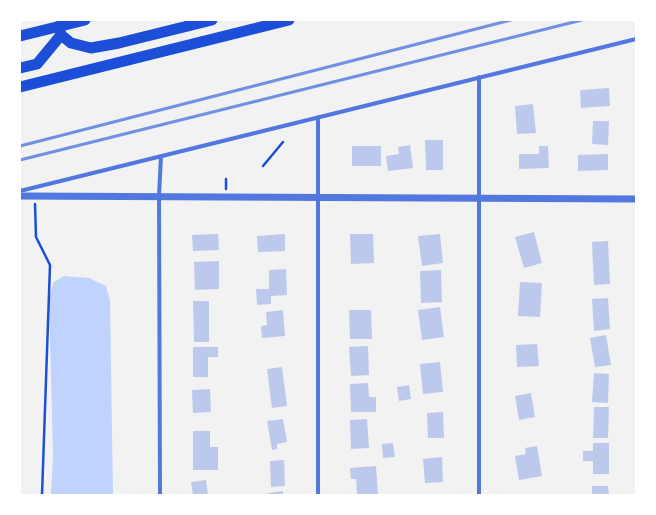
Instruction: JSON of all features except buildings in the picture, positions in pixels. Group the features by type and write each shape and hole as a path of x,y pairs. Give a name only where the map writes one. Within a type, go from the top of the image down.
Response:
{"highway":[{"path":"20,36 60,31 85,20"},
{"path":"60,31 71,43 91,48 119,43 212,20"},
{"path":"20,87 289,20"},
{"path":"20,68 37,64 60,31"}],"street":[{"path":"20,191 636,38"},
{"path":"479,78 479,495"},
{"path":"318,117 318,495"},
{"path":"160,495 159,196 161,156"},
{"path":"20,196 636,199"}],"path":[{"path":"264,166 283,142"},
{"path":"35,196 36,237 50,265 42,495"}],"water":[{"path":"64,276 89,278 106,286 110,301 113,495 51,495 53,456 49,297 54,282"}],"railway":[{"path":"20,146 511,20"},
{"path":"20,160 582,20"}]}
